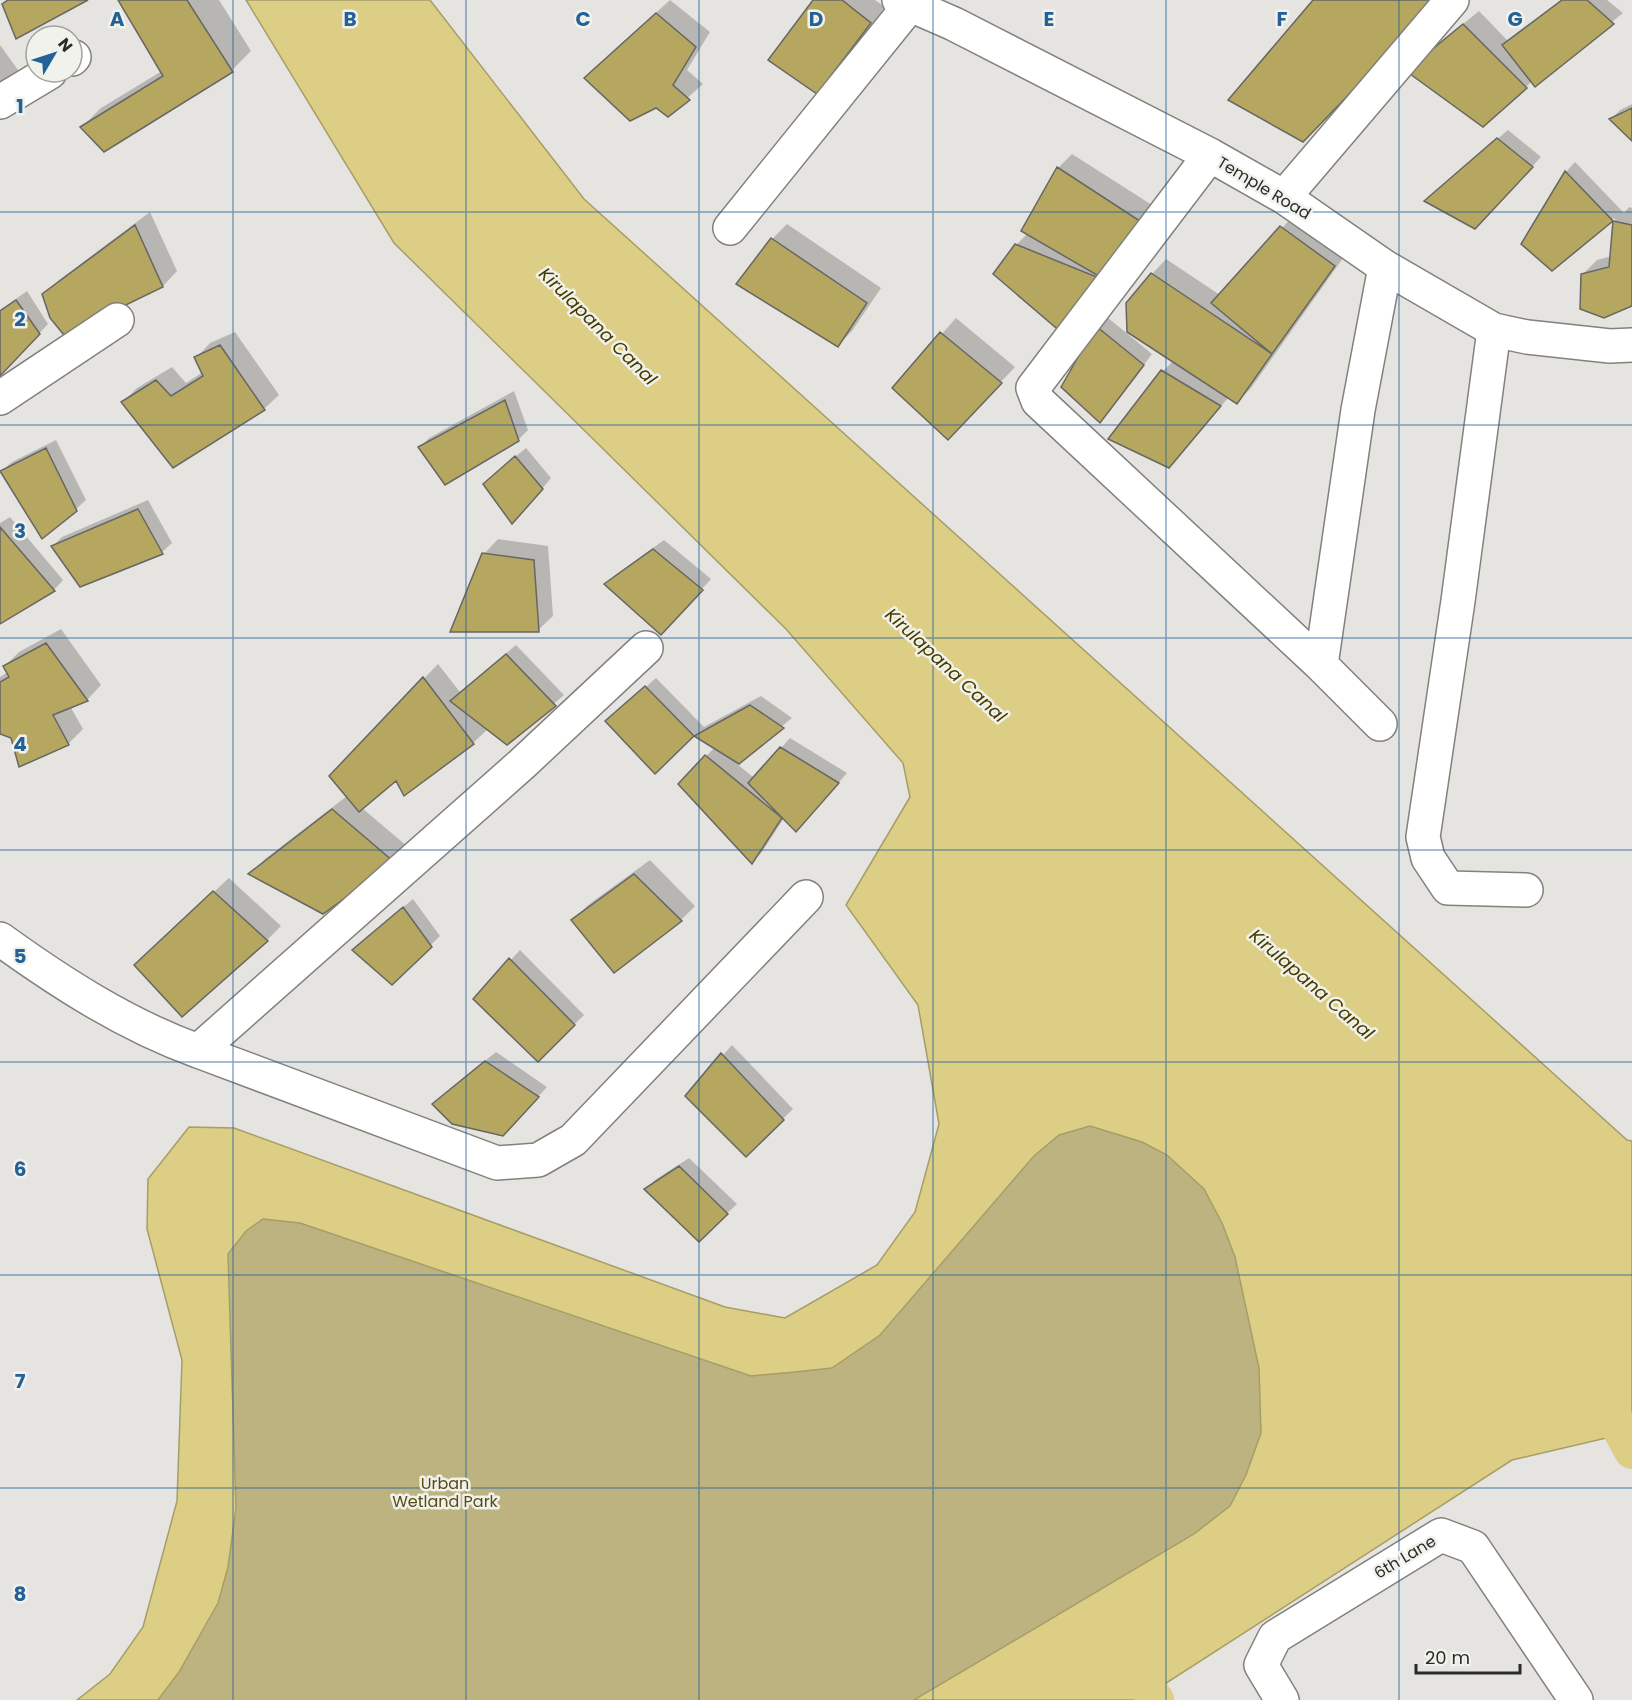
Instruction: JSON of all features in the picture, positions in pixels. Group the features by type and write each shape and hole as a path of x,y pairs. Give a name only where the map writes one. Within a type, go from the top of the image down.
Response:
{"street":[{"path":"1284,197 1452,0"},
{"path":"730,228 904,2"},
{"name":"Temple Road","path":"904,2 954,24 1210,155 1284,197 1385,267 1494,330 1527,337 1610,346 1632,345"},
{"path":"0,102 30,84"},
{"path":"1210,155 1033,388 1038,401 1321,665 1380,724"},
{"path":"1321,665 1358,410 1385,267"},
{"path":"0,398 117,320"},
{"path":"1494,330 1458,601 1423,837 1428,858 1448,888 1526,890"},
{"path":"198,1051 522,764 646,648"},
{"path":"0,939 57,980 160,1037 497,1163 538,1160 573,1140 806,897"},
{"name":"6th Lane","path":"1282,1700 1261,1665 1275,1638 1441,1535 1473,1546 1576,1700"}],"green space":[{"name":"Urban Wetland Park","path":"1090,1126 1142,1142 1167,1155 1204,1189 1222,1223 1235,1257 1259,1368 1261,1433 1246,1475 1230,1507 1194,1534 914,1700 158,1700 179,1672 218,1603 228,1567 236,1508 228,1254 246,1231 263,1219 300,1223 751,1376 880,1335 1034,1156 1059,1135"}],"water":[{"name":"Kirulapana Canal","path":"246,0 430,0 584,199 1627,1140 1632,1141 1632,1432 1512,1460 1140,1700 914,1700 1194,1534 1230,1506 1246,1475 1261,1433 1259,1368 1235,1257 1222,1223 1204,1189 1167,1155 1142,1142 1090,1126 1059,1135 1034,1156 880,1335 832,1368 751,1376 300,1223 263,1219 246,1231 228,1254 236,1508 228,1567 218,1603 179,1672 158,1700 77,1700 110,1674 143,1627 177,1501 182,1360 147,1229 148,1179 189,1127 234,1128 725,1307 785,1318 877,1265 915,1212 939,1124 918,1005 846,905 910,797 903,763 786,629 394,243"}],"building":[{"path":"8,0 88,0 44,24 24,24 24,35 16,39 2,4"},
{"path":"118,0 187,0 233,72 104,152 80,127 163,76"},
{"path":"813,0 842,0 871,23 817,94 768,60"},
{"path":"1313,0 1440,0 1303,142 1228,100"},
{"path":"1562,0 1587,0 1614,24 1535,87 1502,45"},
{"path":"656,13 696,47 673,85 690,100 668,117 656,108 630,121 584,78"},
{"path":"1463,24 1527,88 1483,127 1406,71"},
{"path":"1632,108 1632,141 1609,119"},
{"path":"1497,138 1533,167 1475,229 1424,201"},
{"path":"1057,167 1149,227 1109,282 1021,231"},
{"path":"1565,171 1613,221 1552,271 1521,244"},
{"path":"1613,221 1632,225 1632,306 1604,318 1580,309 1581,274 1609,267"},
{"path":"135,225 163,287 64,335 50,318 42,294"},
{"path":"1280,226 1335,266 1272,354 1211,303"},
{"path":"771,238 867,303 838,347 736,284"},
{"path":"1015,244 1109,282 1062,333 993,274"},
{"path":"1151,273 1272,354 1237,404 1127,332 1126,303"},
{"path":"16,300 40,334 0,376 0,311"},
{"path":"1096,326 1144,365 1100,423 1061,387"},
{"path":"940,332 1002,383 948,440 892,388"},
{"path":"220,345 265,410 173,468 121,402 156,380 171,396 203,376 194,357"},
{"path":"1161,370 1221,406 1169,468 1108,439"},
{"path":"505,400 519,441 445,485 418,447"},
{"path":"46,448 77,511 42,539 0,471"},
{"path":"515,456 543,489 512,524 483,484"},
{"path":"138,509 163,554 80,587 51,546"},
{"path":"0,527 55,591 0,624"},
{"path":"653,549 703,590 661,635 604,584"},
{"path":"482,553 534,560 539,632 450,632"},
{"path":"46,643 88,701 53,715 69,745 19,767 11,738 0,734 0,682 9,677 3,666"},
{"path":"506,654 556,706 507,745 450,701"},
{"path":"423,677 474,744 404,796 396,781 359,812 329,776"},
{"path":"645,686 694,736 655,774 605,721"},
{"path":"750,705 784,728 739,764 694,736"},
{"path":"780,747 839,783 796,832 748,783"},
{"path":"705,755 782,818 752,864 678,784"},
{"path":"332,809 394,862 323,914 248,874"},
{"path":"634,874 682,921 614,973 571,920"},
{"path":"213,891 268,941 182,1017 134,965"},
{"path":"403,907 432,947 392,985 352,950"},
{"path":"509,958 575,1025 538,1062 473,999"},
{"path":"721,1053 784,1120 746,1157 685,1096"},
{"path":"485,1061 539,1097 503,1136 452,1124 432,1104"},
{"path":"679,1166 728,1214 699,1242 644,1189"}],"waterway":[{"path":"1613,1416 1632,1451"},
{"path":"1151,1693 1156,1700"}]}
